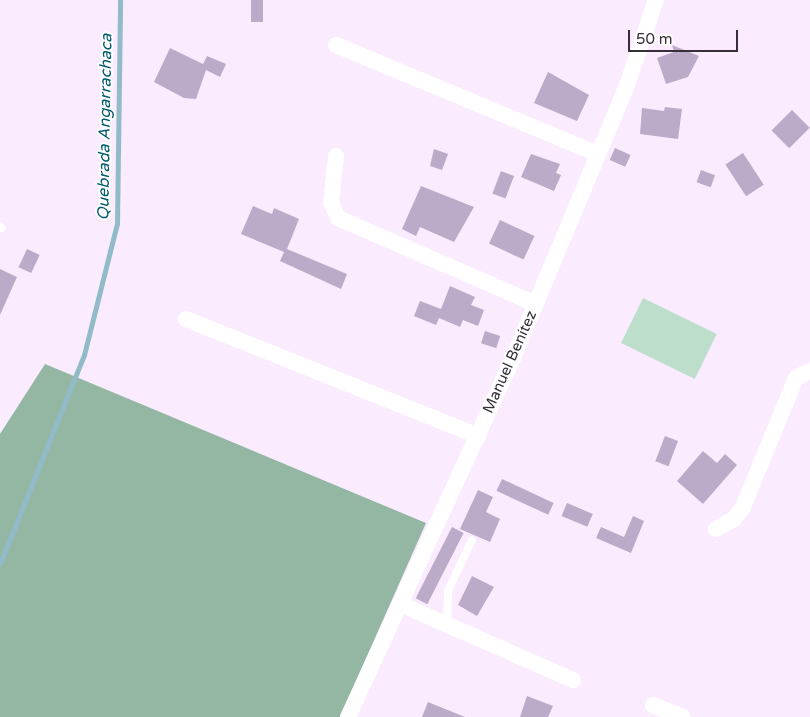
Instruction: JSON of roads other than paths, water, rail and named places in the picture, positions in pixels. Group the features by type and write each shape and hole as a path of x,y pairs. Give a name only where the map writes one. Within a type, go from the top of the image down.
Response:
{"street":[{"name":"Manuel Benítez","path":"348,717 478,436 536,304 598,154 656,0"},
{"path":"336,45 598,154"},
{"path":"336,156 331,202 338,218 536,304"},
{"path":"186,319 478,436"},
{"path":"716,528 734,519 743,507 796,378 810,371"},
{"path":"400,604 573,680"},
{"path":"653,706 683,717"}],"lane":[{"path":"447,626 448,591 472,540"}],"waterway":[{"name":"Quebrada Angarrachaca","path":"0,564 84,355 117,224 120,0"}]}
